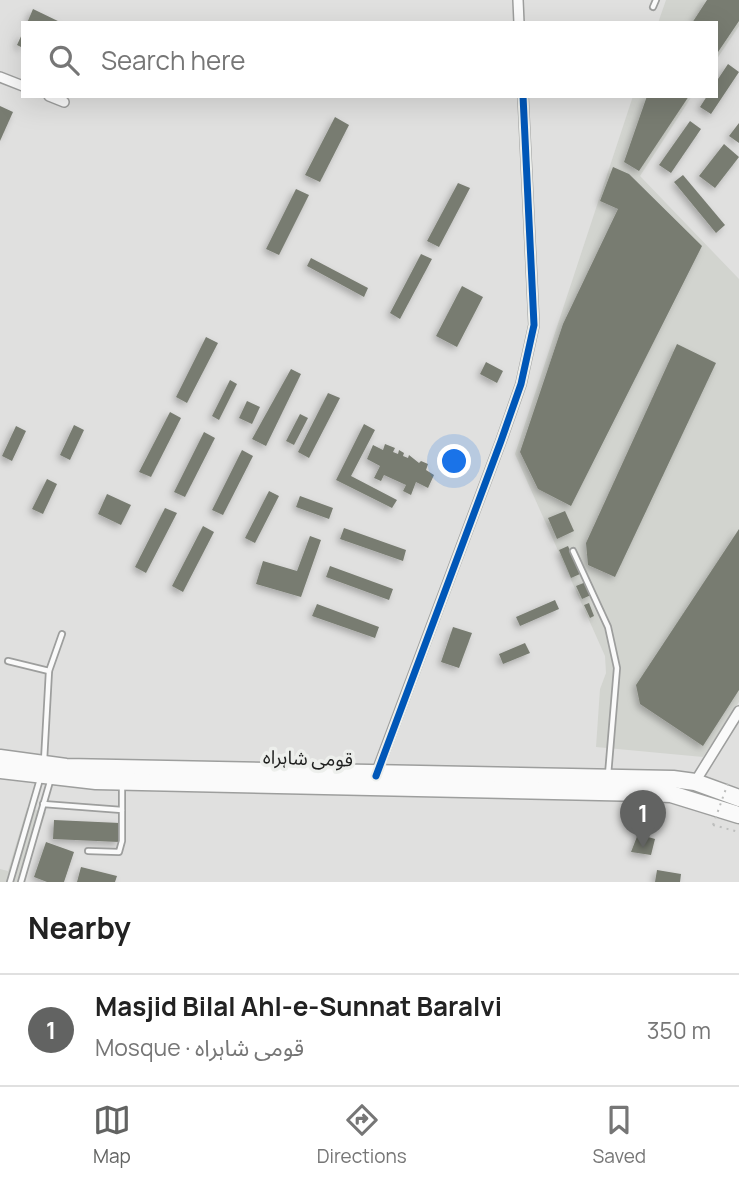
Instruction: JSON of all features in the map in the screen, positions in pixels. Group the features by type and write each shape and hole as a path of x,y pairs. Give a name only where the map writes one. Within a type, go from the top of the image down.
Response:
{"highway":[{"name":"قومی شاہراہ","path":"0,758 45,773 695,782 739,798"},
{"name":"قومی شاہراہ","path":"0,770 122,782 671,794 739,815"}],"street":[{"path":"518,0 519,21"},
{"path":"0,77 21,85"},
{"path":"54,98 64,102"},
{"path":"376,776 513,407 534,325 523,98"},
{"path":"695,782 739,711"}],"lane":[{"path":"653,7 656,0"},
{"path":"573,551 608,627 617,668 608,780"},
{"path":"20,882 43,804 49,671 62,634"},
{"path":"8,661 49,671"},
{"path":"10,882 45,773"},
{"path":"88,850 118,852 122,782"},
{"path":"43,804 122,810"}],"path":[{"path":"728,783 713,825 739,832"}],"shaded area":[{"path":"666,0 739,0 739,26 718,57 718,21 659,21"},
{"path":"632,98 691,98 640,176 739,279 739,702 703,757 596,747 600,689 606,673 605,656 515,454"},
{"path":"27,808 46,812 23,882 0,882 0,869 8,871"}],"building":[{"path":"707,0 739,0 739,21 718,52 718,21 693,21"},
{"path":"33,9 58,21 28,21"},
{"path":"728,64 739,72 711,114 700,107 706,98 718,98 718,79"},
{"path":"646,98 688,98 639,171 624,162"},
{"path":"0,106 13,112 0,141"},
{"path":"335,117 349,125 320,182 305,175"},
{"path":"690,121 701,129 671,173 659,165"},
{"path":"739,123 739,143 729,136"},
{"path":"724,144 739,157 715,188 699,176"},
{"path":"613,167 629,174 702,246 571,506 538,489 520,452 563,324 618,209 600,201"},
{"path":"683,175 725,225 716,233 674,182"},
{"path":"458,183 470,188 439,247 427,241"},
{"path":"296,189 309,195 279,255 266,249"},
{"path":"421,254 432,259 400,319 390,313"},
{"path":"311,258 368,288 364,297 307,266"},
{"path":"462,286 483,297 457,347 436,336"},
{"path":"206,337 218,343 187,403 176,397"},
{"path":"677,344 716,363 615,577 588,565 586,543"},
{"path":"486,362 503,371 497,383 480,374"},
{"path":"291,369 301,374 266,446 252,439"},
{"path":"230,380 237,384 219,420 212,416"},
{"path":"328,393 340,398 309,458 298,452"},
{"path":"247,401 260,407 252,424 239,418"},
{"path":"170,412 181,418 151,477 139,472"},
{"path":"300,414 308,418 294,445 286,441"},
{"path":"364,424 375,430 351,476 397,500 392,508 336,480"},
{"path":"74,425 84,430 70,460 60,455"},
{"path":"16,426 26,431 12,461 2,456"},
{"path":"204,432 215,438 185,497 174,492"},
{"path":"385,444 395,448 393,452 398,454 399,450 404,453 403,456 408,458 409,455 419,463 421,461 428,464 426,470 434,475 428,488 416,482 411,495 403,491 406,485 384,475 381,481 374,478 380,466 367,459 373,445 383,450"},
{"path":"242,450 253,456 223,515 212,510"},
{"path":"47,479 57,484 43,514 32,509"},
{"path":"269,491 279,496 255,543 245,538"},
{"path":"107,494 131,505 121,525 98,514"},
{"path":"300,496 333,508 329,519 296,507"},
{"path":"165,508 177,513 146,573 135,567"},
{"path":"565,511 574,531 557,539 548,518"},
{"path":"203,526 214,532 183,592 172,586"},
{"path":"344,528 406,550 403,561 340,539"},
{"path":"739,529 739,690 703,746 640,704 636,685"},
{"path":"310,536 321,540 301,597 256,584 263,561 297,571"},
{"path":"568,546 580,574 571,578 559,550"},
{"path":"330,566 393,589 389,600 326,577"},
{"path":"586,582 591,595 582,599 576,586"},
{"path":"555,600 559,609 520,626 516,617"},
{"path":"589,603 594,616 590,618 584,605"},
{"path":"317,604 379,627 375,638 312,616"},
{"path":"453,627 472,633 459,668 441,662"},
{"path":"525,643 530,653 503,664 499,654"},
{"path":"54,820 120,823 119,842 53,839"},
{"path":"638,834 655,839 651,855 631,852"},
{"path":"46,842 74,852 64,882 47,882 34,877"},
{"path":"81,867 117,876 115,882 77,882"},
{"path":"657,870 681,874 680,882 655,882"}],"cycle path":[{"path":"376,776 521,384 534,325 523,98"}],"place":[{"name":"Masjid Bilal Ahl-e-Sunnat Baralvi","path":"643,848"}]}
